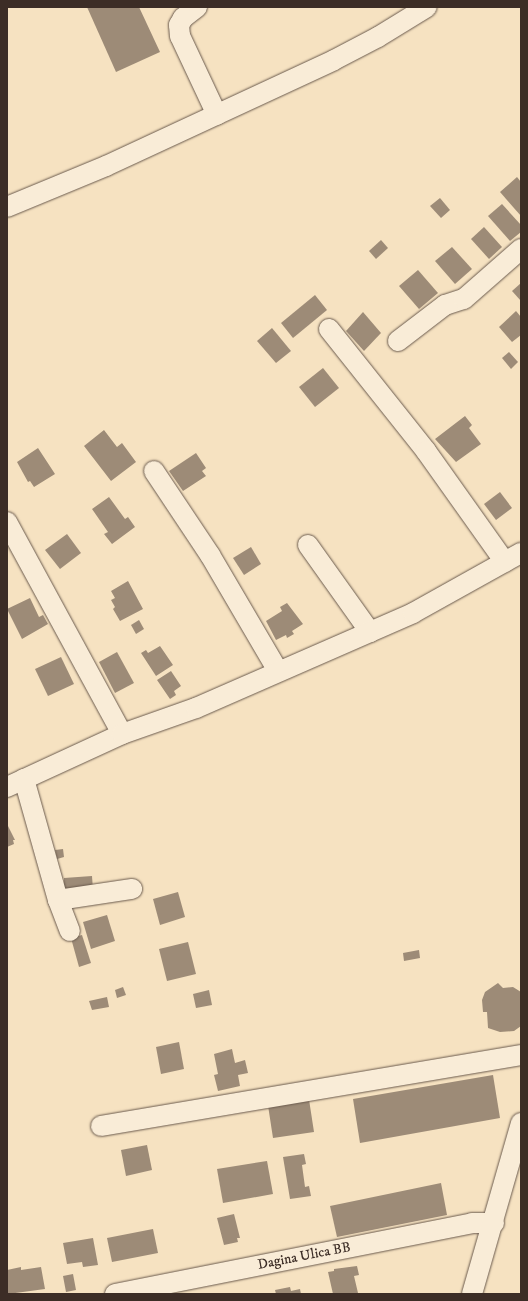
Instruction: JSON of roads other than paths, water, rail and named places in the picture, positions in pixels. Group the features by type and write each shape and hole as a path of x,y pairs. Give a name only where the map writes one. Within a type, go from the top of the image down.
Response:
{"street":[{"path":"197,7 183,18 179,25 180,36 217,115"},
{"path":"7,207 106,166 217,115 378,37 427,7"},
{"path":"398,341 445,305 464,299 521,249"},
{"path":"70,931 15,783 122,734 196,708 413,613 513,557 329,329"},
{"path":"154,471 214,562 278,671"},
{"path":"7,522 122,734"},
{"path":"308,545 370,632"},
{"path":"58,900 132,889"},
{"path":"101,1126 521,1055"},
{"path":"472,1294 494,1223 521,1123"},
{"name":"Dagina Ulica BB","path":"115,1294 472,1223 494,1223"}]}
